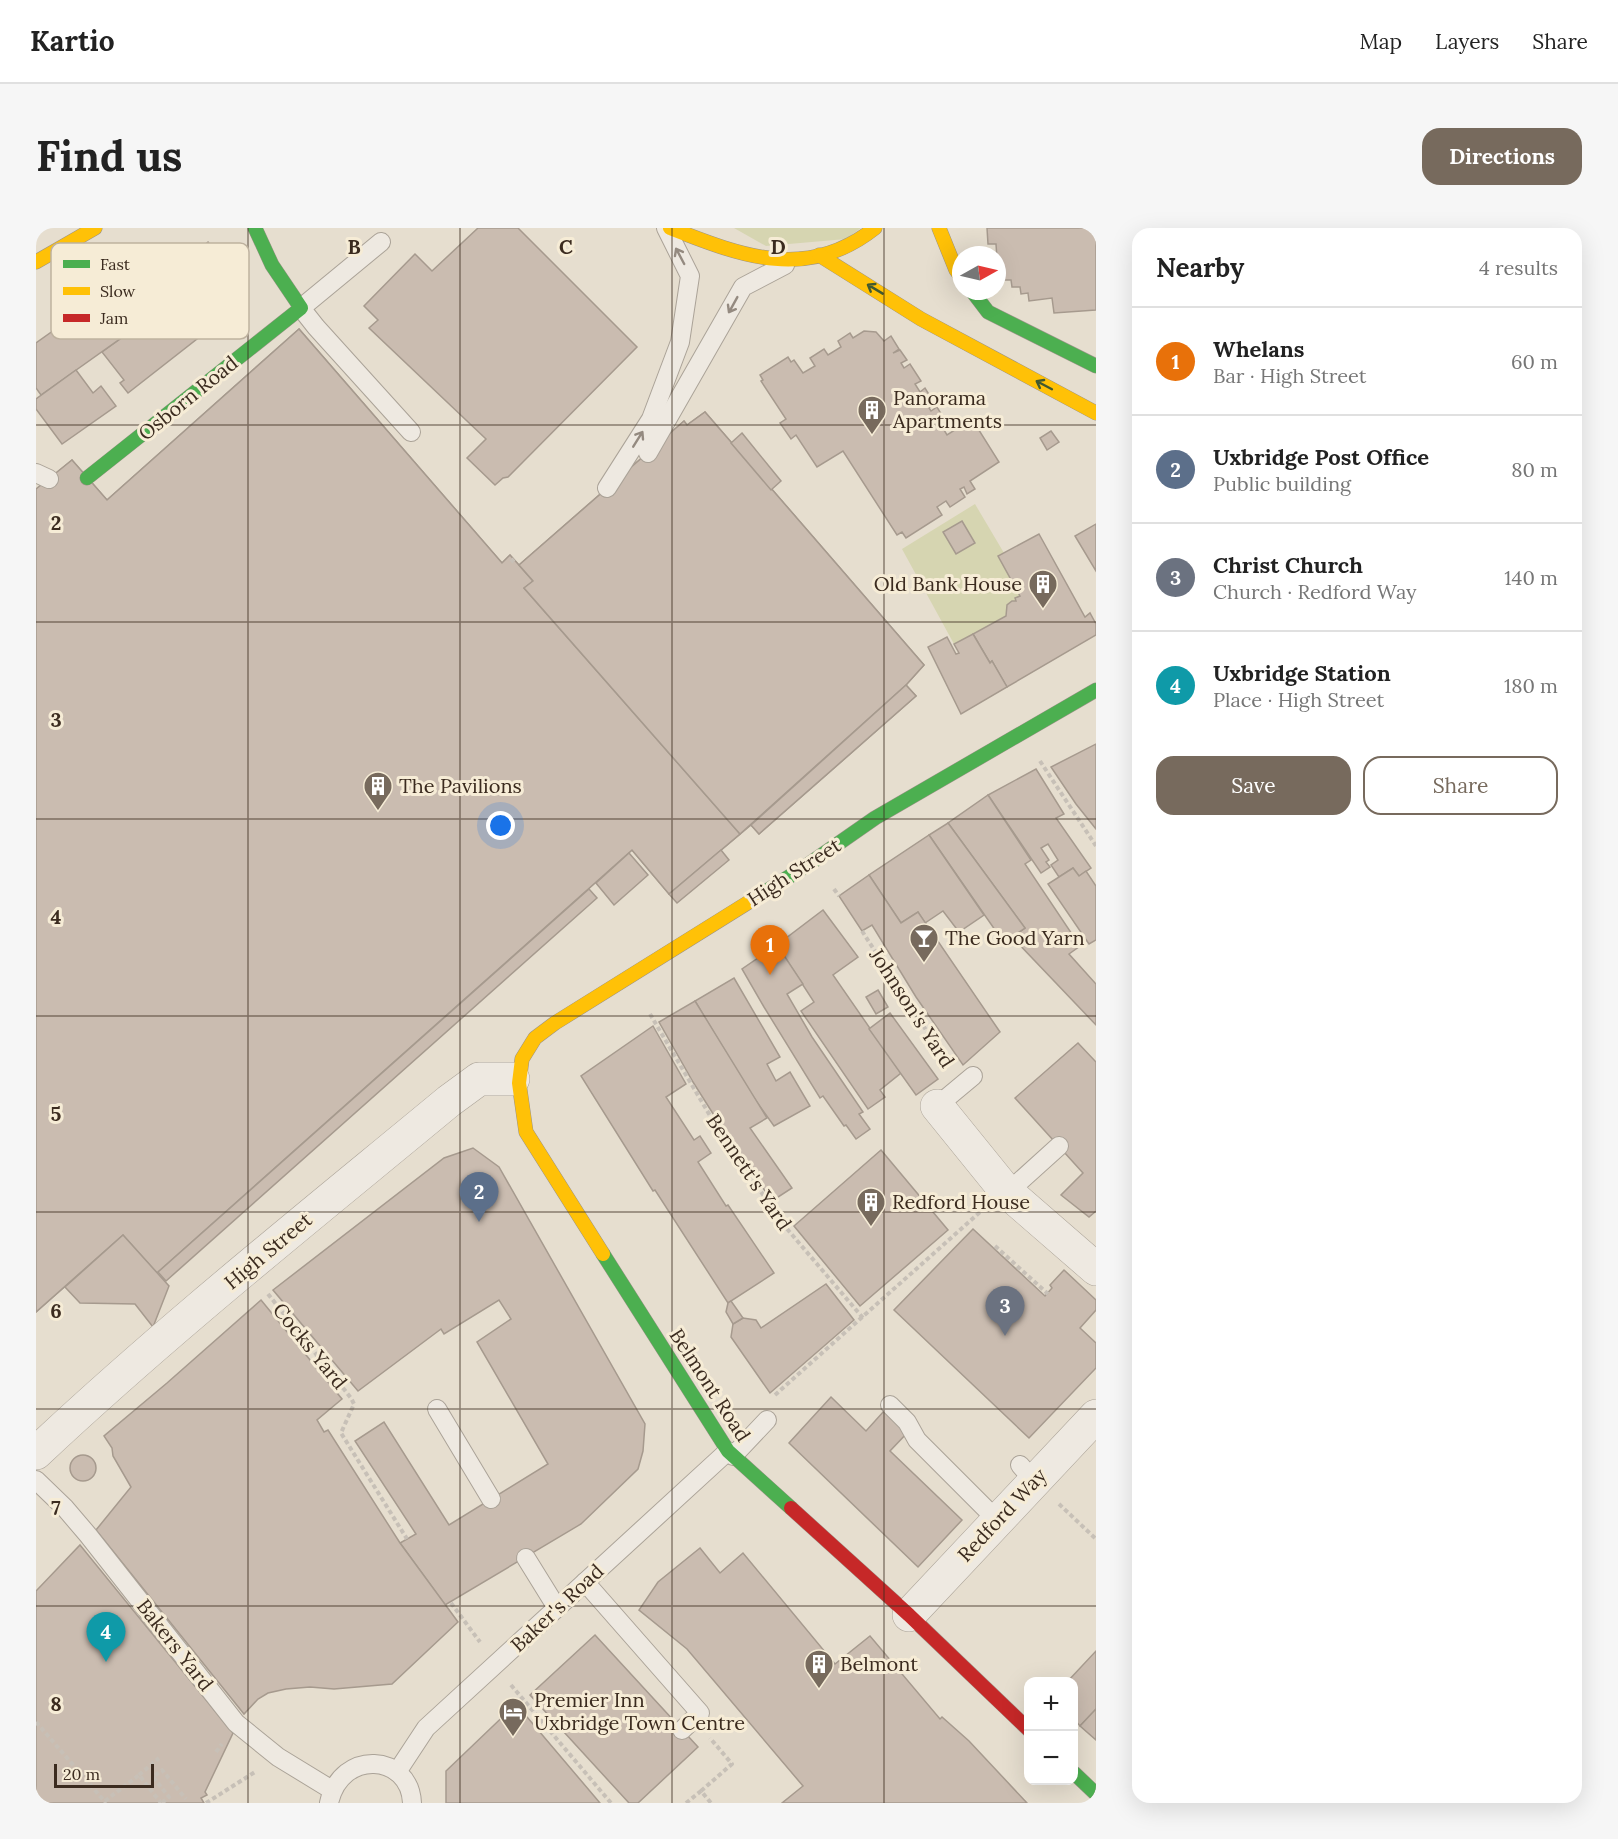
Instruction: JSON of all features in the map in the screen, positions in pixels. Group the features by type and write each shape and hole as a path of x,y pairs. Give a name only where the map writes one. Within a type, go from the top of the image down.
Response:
{"street":[{"path":"69,243 95,228"},
{"path":"255,228 272,266 301,308"},
{"path":"668,228 759,259 795,260 846,246 875,228"},
{"path":"939,228 952,260"},
{"path":"36,262 51,253"},
{"path":"819,255 921,319 1096,413"},
{"path":"979,300 988,312 1096,366"},
{"name":"Osborn Road","path":"87,478 301,308"},
{"name":"High Street","path":"36,1453 245,1270 449,1101 479,1079 516,1079 529,1045 562,1018 809,864 875,819 1096,690"},
{"name":"Belmont Road","path":"516,1079 526,1132 730,1453 909,1615 1024,1725"},
{"path":"937,1106 1006,1191 1096,1269"},
{"name":"Redford Way","path":"909,1615 997,1520 1027,1473 1096,1416"},
{"path":"1078,1777 1096,1794"}],"lane":[{"path":"607,489 651,419 680,342 690,276 668,228"},
{"path":"381,242 301,308 411,432"},
{"path":"648,453 743,287 795,260"},
{"path":"937,1106 968,1081"},
{"path":"1006,1191 1059,1146"},
{"path":"890,1405 907,1422 917,1440 997,1520"},
{"path":"437,1409 491,1499"},
{"name":"Baker's Road","path":"397,1772 426,1728 767,1420"},
{"name":"Bakers Yard","path":"36,1480 65,1508 88,1535 236,1723 330,1796"},
{"path":"526,1558 557,1608"},
{"path":"585,1582 700,1713 688,1725"},
{"path":"330,1796 340,1777 352,1768 367,1764 382,1765 397,1772 403,1779 412,1796 412,1803"}],"path":[{"path":"1041,761 1096,846"},
{"path":"834,889 838,896"},
{"name":"Johnson's Yard","path":"862,931 968,1081"},
{"name":"Bennett's Yard","path":"650,1014 725,1141 788,1230 863,1318"},
{"path":"773,1398 1006,1191"},
{"path":"995,1246 1048,1294"},
{"name":"Cocks Yard","path":"268,1294 351,1398 354,1404 341,1433 407,1539"},
{"path":"1027,1473 1096,1539"},
{"path":"451,1603 522,1700 611,1803"},
{"path":"36,1722 105,1802 159,1758"},
{"path":"686,1803 732,1764 688,1725"},
{"path":"216,1752 223,1743"},
{"path":"206,1803 278,1757"},
{"path":"139,1775 161,1803 169,1797 153,1777 162,1770 186,1799"},
{"path":"701,1791 711,1803"},
{"path":"215,1797 219,1803"}],"green space":[{"path":"734,228 861,228 846,239 766,246"},
{"path":"975,504 1004,553 998,556 1020,596 1015,598 1016,601 1007,605 1006,616 954,644 902,549"}],"building":[{"path":"478,228 518,228 637,347 508,477 495,485 467,458 486,439 369,328 378,320 364,306 415,254 432,271"},
{"path":"987,228 1096,228 1096,310 1054,313 1052,298 1029,301 1028,293 1021,294 1020,287 1012,287 1011,280 1006,280 1006,246 988,244"},
{"name":"The Pavilions","path":"299,329 502,563 510,555 519,565 684,421 687,425 705,412 924,665 906,685 916,696 759,834 751,825 669,894 632,850 157,1273 123,1235 36,1312 36,490 72,460 107,500"},
{"name":"The Pavilions","path":"299,329 502,563 510,555 533,581 524,588 740,834 669,894 632,850 157,1273 123,1235 36,1312 36,489 72,460 107,500"},
{"name":"Panorama Apartments","path":"864,331 876,332 884,341 891,336 899,349 893,353 900,350 907,360 901,363 904,368 910,364 921,381 915,384 920,392 925,388 935,404 929,408 931,411 937,407 949,427 944,430 947,435 972,419 999,462 970,481 975,489 967,494 964,487 960,489 965,497 950,507 946,501 937,507 942,515 906,538 902,532 897,535 843,451 817,467 796,435 791,439 780,423 786,419 761,381 763,380 760,375 788,357 791,362 794,360 803,373 815,366 810,358 824,349 828,355 841,347 838,341 850,333 853,338"},
{"path":"51,332 51,339 120,339 41,395 36,388 36,343"},
{"path":"120,339 197,339 128,393 120,383 124,380 102,352"},
{"path":"76,370 93,393 101,386 116,406 62,444 36,409 36,399"},
{"path":"705,412 924,665 906,685 740,834 524,588 533,581 519,565 684,421 687,425"},
{"path":"1051,431 1059,442 1047,450 1040,438"},
{"path":"742,433 781,481 771,490 731,443"},
{"path":"962,521 975,543 956,554 943,532"},
{"path":"1096,524 1096,571 1075,536"},
{"name":"Old Bank House","path":"1039,534 1085,617 1090,613 1096,624 1096,635 1007,687 973,634 1006,616 1007,605 1016,601 1015,598 1020,596 998,556"},
{"path":"973,634 1007,687 961,714 928,647 947,637 956,654 959,653 954,644"},
{"path":"906,685 916,696 759,834 751,825"},
{"path":"1096,744 1096,829 1051,767"},
{"path":"1036,769 1064,814 1056,818 1091,868 1079,876 1073,868 1059,877 1051,865 1058,860 1048,844 1041,848 1049,860 1046,862 1050,867 1041,873 988,795"},
{"path":"988,795 1031,860 1025,864 1080,946 1069,954 1096,984 1096,1025 1012,937 1025,928 948,823"},
{"path":"948,823 1025,928 1012,937 1010,935 1002,940 929,835"},
{"path":"929,835 984,915 959,932 943,911 925,923 918,912 901,923 869,875"},
{"path":"721,850 729,860 677,903 669,894"},
{"path":"629,853 648,875 614,905 596,883"},
{"path":"1073,868 1079,876 1086,871 1096,886 1096,940 1089,944 1048,884"},
{"name":"The Good Yarn","path":"869,875 901,923 918,912 1000,1032 963,1065 916,997 872,925 862,931 839,896"},
{"path":"589,889 597,898 166,1281 158,1272"},
{"path":"823,910 858,957 833,975 901,1073 880,1090 885,1097 868,1109 801,1011 814,1002 777,945"},
{"path":"777,945 803,984 787,994 812,1037 863,1112 859,1114 870,1129 856,1139 823,1096 820,1098 742,969"},
{"path":"734,978 780,1057 767,1064 776,1081 790,1072 810,1106 774,1126 749,1091 695,1001"},
{"path":"878,990 888,1007 876,1014 866,997"},
{"path":"695,1001 767,1118 750,1128 792,1188 772,1201 693,1082 659,1022"},
{"path":"890,1013 938,1079 916,1095 869,1029"},
{"path":"653,1026 686,1084 666,1097 694,1140 700,1136 711,1153 698,1162 774,1273 728,1303 655,1190 653,1191 581,1076"},
{"path":"1078,1043 1096,1062 1096,1211 1089,1217 1061,1195 1083,1173 1015,1098"},
{"path":"473,1148 499,1167 645,1424 643,1451 638,1469 581,1524 445,1605 400,1543 416,1534 355,1441 384,1422 449,1525 548,1464 477,1342 511,1319 499,1300 444,1334 441,1329 358,1391 273,1290 444,1158"},
{"name":"Redford House","path":"881,1150 948,1230 860,1306 794,1226"},
{"path":"973,1229 1045,1296 1052,1288 1050,1285 1064,1270 1096,1300 1096,1310 1080,1328 1096,1343 1096,1368 1029,1438 894,1310"},
{"path":"123,1235 169,1286 153,1327 135,1304 80,1303 65,1287"},
{"path":"826,1284 854,1320 770,1393 731,1337 733,1324 743,1318 756,1320 761,1328"},
{"path":"261,1300 342,1399 317,1420 324,1432 328,1430 400,1543 458,1622 392,1684 334,1689 310,1687 286,1689 268,1693 258,1699 244,1714 96,1530 131,1487 104,1436"},
{"path":"731,1301 743,1318 733,1324 726,1312 728,1303"},
{"path":"831,1397 866,1431 884,1411 908,1432 890,1451 962,1520 918,1567 789,1443"},
{"path":"83,1455 92,1459 96,1468 92,1477 83,1481 74,1477 70,1468 74,1459"},
{"path":"80,1545 233,1733 205,1792 207,1795 201,1798 204,1803 36,1803 36,1591"},
{"name":"Belmont","path":"700,1548 720,1573 743,1553 835,1664 870,1636 940,1719 942,1717 969,1741 1027,1803 782,1803 803,1786 687,1649 639,1610 658,1582"},
{"path":"595,1635 698,1747 638,1803 629,1803 530,1695"},
{"path":"1096,1651 1096,1709 1080,1726 1078,1724 1078,1677 1072,1677"},
{"name":"Premier Inn Uxbridge Town Centre","path":"516,1704 600,1803 446,1803 446,1771"},
{"path":"1096,1709 1096,1740 1080,1726"}],"traffic: fast":[{"path":"87,478 301,308 272,265 255,228"},
{"path":"979,300 988,312 1096,366"},
{"path":"765,892 875,818 1096,690"},
{"path":"603,1254 728,1451 791,1508"},
{"path":"1078,1777 1096,1794"}],"traffic: slow":[{"path":"69,243 95,228"},
{"path":"670,228 749,255 774,259 799,259 824,255 850,245 875,228"},
{"path":"939,228 952,260"},
{"path":"36,262 51,253"},
{"path":"819,255 921,319 1096,413"},
{"path":"603,1254 526,1132 519,1083 522,1059 535,1038 555,1023 765,892"}],"traffic: jam":[{"path":"791,1508 909,1615 1024,1725"}],"place":[{"name":"Panorama Apartments","path":"872,436"},
{"name":"Old Bank House","path":"1043,610"},
{"name":"The Pavilions","path":"378,812"},
{"name":"The Good Yarn","path":"924,964"},
{"name":"Whelans","path":"770,975"},
{"name":"Uxbridge Post Office","path":"479,1222"},
{"name":"Redford House","path":"871,1228"},
{"name":"Christ Church","path":"1005,1336"},
{"name":"Uxbridge Station","path":"106,1662"},
{"name":"Belmont","path":"819,1690"},
{"name":"Premier Inn Uxbridge Town Centre","path":"513,1738"}]}
